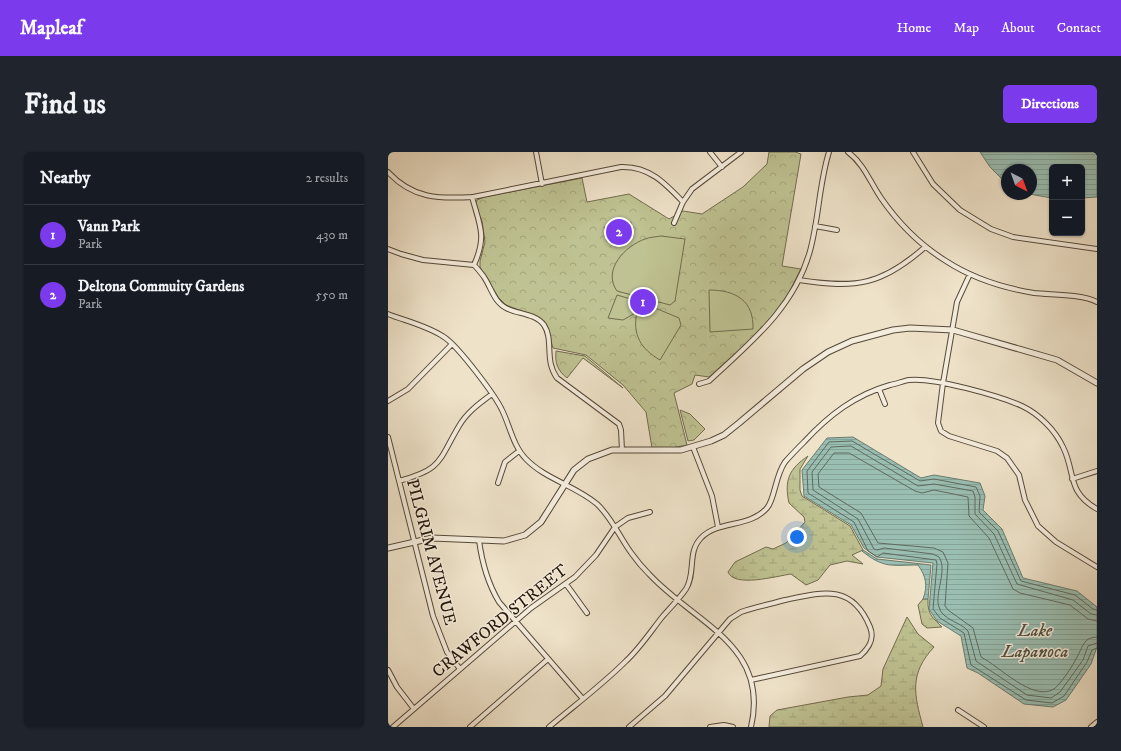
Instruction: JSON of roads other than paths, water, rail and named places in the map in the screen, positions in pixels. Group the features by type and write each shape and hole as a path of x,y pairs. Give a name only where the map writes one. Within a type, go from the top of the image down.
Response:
{"street":[{"path":"536,152 542,184"},
{"path":"710,152 722,167"},
{"path":"674,223 683,202 692,189 740,152"},
{"path":"699,384 709,381 763,332 782,308 799,280 810,250 824,168 829,152"},
{"path":"848,152 868,174 892,212 908,232 925,247 947,262 970,274 1001,286 1032,292 1087,299 1097,302"},
{"path":"913,152 933,184 960,210 991,229 1013,237 1097,249"},
{"path":"388,172 406,187 431,197 452,199 472,197 542,184 621,167 634,167 646,171 661,181 683,202"},
{"path":"472,197 483,243 474,265"},
{"path":"815,226 837,230"},
{"path":"799,280 827,284 855,285 877,279 897,270 925,247"},
{"path":"388,249 424,260 474,265 485,278 494,297 501,305 507,309 536,319 544,325 548,335 549,358 553,372 557,378 613,418 619,424 621,430 622,450"},
{"path":"970,274 957,302 943,383 938,423 942,431 949,436 997,451 1007,458 1019,475 1025,500 1038,526 1056,542 1097,567"},
{"path":"388,314 437,333 452,344 492,394 502,409 520,451 534,466 596,503 607,515 632,554 650,575 677,600 718,632 738,653 752,680 754,713 751,727"},
{"path":"388,548 432,538 504,541 525,535 540,522 574,470 588,458 612,450 667,450 693,447 724,434 803,369 828,352 852,341 905,329 953,330 1057,360 1097,383"},
{"path":"388,401 408,389 452,344"},
{"path":"549,727 627,660 677,600 690,582 694,551 699,540 707,532 718,527 754,518 762,513 769,506 777,477 786,461 821,423 854,400 879,389 910,380 943,383 1007,400 1034,413 1046,423 1063,446 1074,488 1079,495 1097,509"},
{"path":"879,389 885,404"},
{"path":"399,481 418,476 437,464 443,456 459,425 467,414 492,394"},
{"name":"PILGRIM AVENUE","path":"388,437 439,636 447,652 460,669"},
{"path":"693,447 712,496 718,527"},
{"path":"498,483 505,462 520,451"},
{"path":"1072,479 1097,470"},
{"path":"614,527 628,518 650,512"},
{"name":"CRAWFORD STREET","path":"393,727 540,601 566,584 584,568 596,555 614,527"},
{"path":"479,540 482,563 490,587 499,602 583,699"},
{"path":"566,584 587,613"},
{"path":"629,727 665,696 718,632 730,619 741,612 819,592 827,592 842,596 852,601 867,620 871,629 872,641 860,656 752,680"},
{"path":"470,727 548,659"},
{"path":"388,670 397,687 414,708"},
{"path":"958,710 982,727"},
{"path":"1091,727 1097,722"},
{"path":"710,727 724,725 732,727"}],"water":[{"path":"980,152 1097,152 1097,197 1085,198 1085,164 1049,164 1049,197 1037,195 1037,164 1001,164 1001,178 990,167"},
{"name":"Lake Lapanoca","path":"853,437 921,478 934,475 980,483 985,496 983,510 1002,529 1023,578 1077,591 1097,607 1097,647 1091,664 1066,700 1053,707 1024,704 978,673 967,668 961,636 937,621 929,609 933,563 877,557 864,548 851,525 804,496 802,470 827,438"},
{"path":"863,550 877,559 931,565 928,599 923,599 926,585 923,573 918,565 888,565 876,561 862,551"}],"place":[{"name":"Deltona Commuity Gardens","path":"619,232"},
{"name":"Vann Park","path":"643,302"}]}
